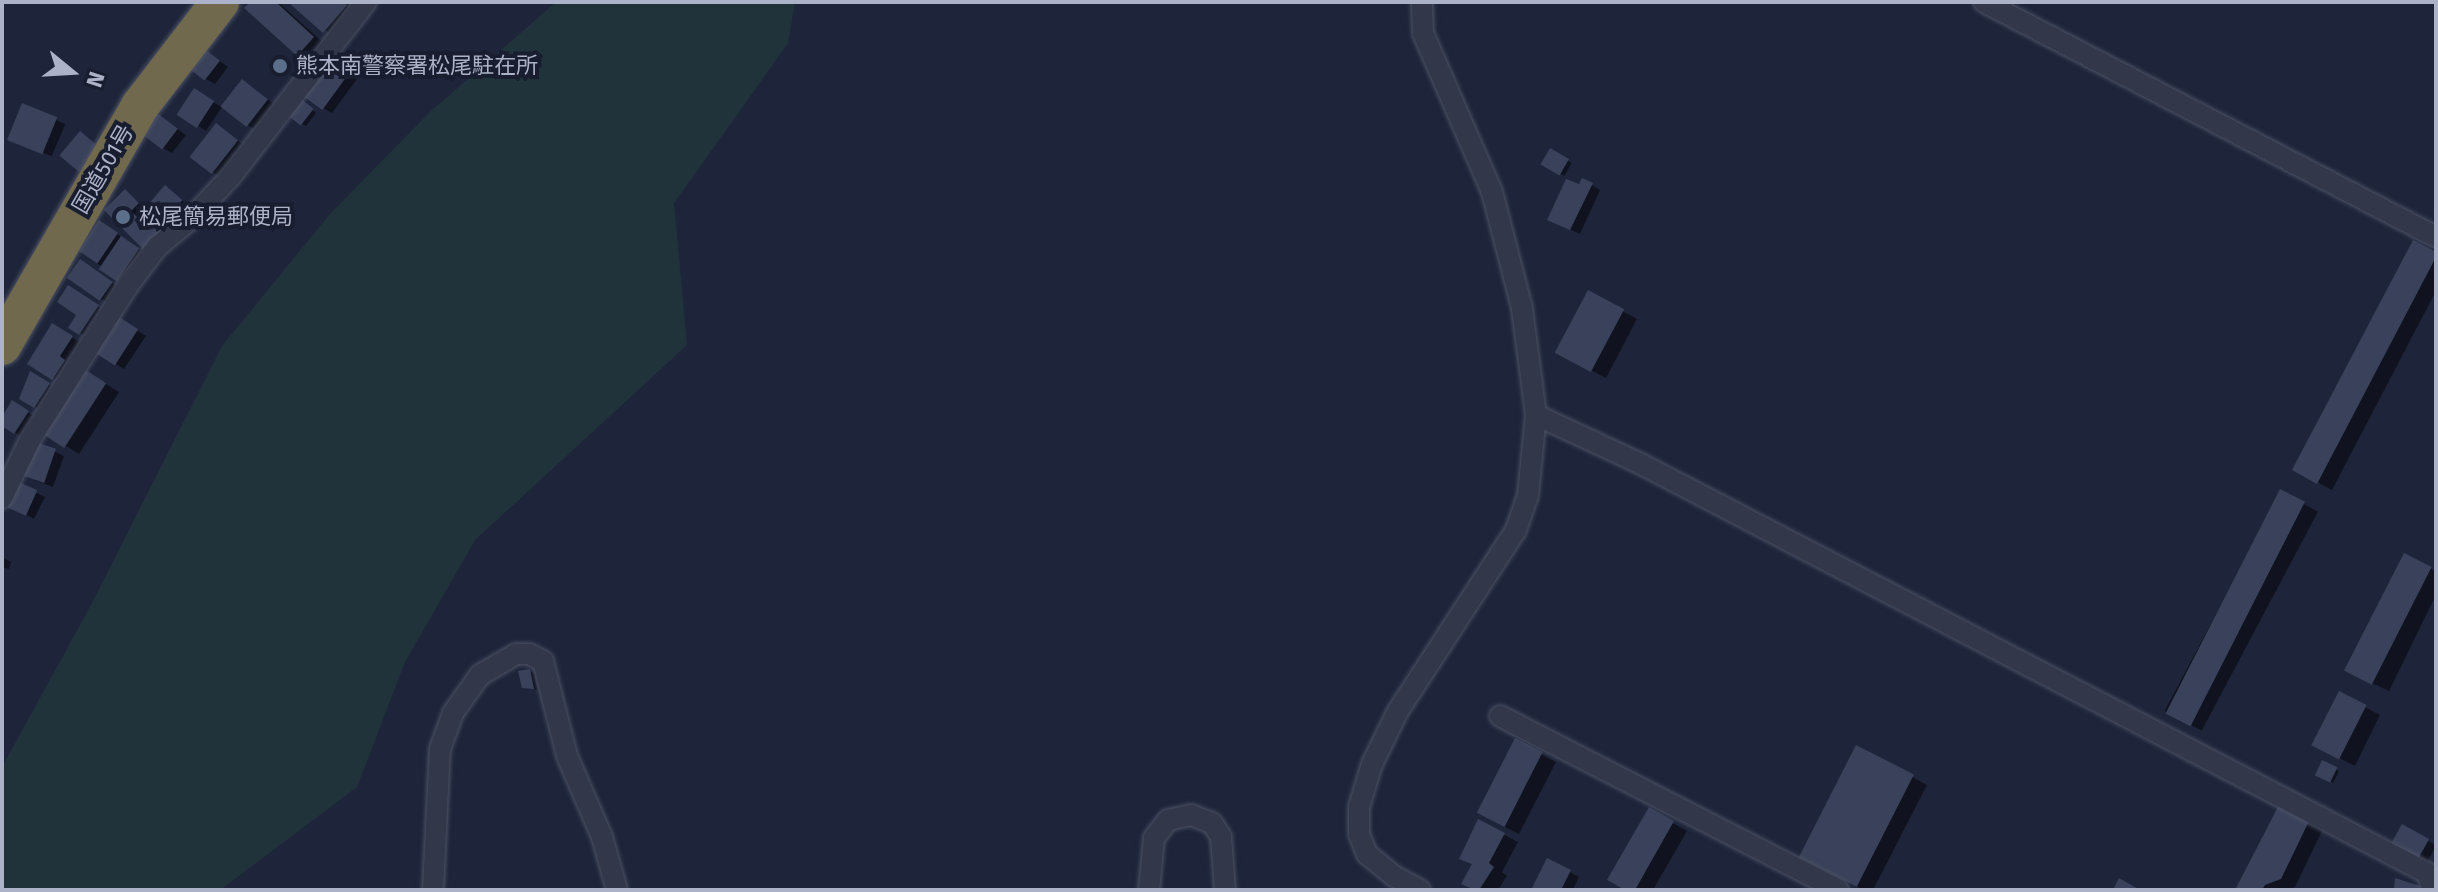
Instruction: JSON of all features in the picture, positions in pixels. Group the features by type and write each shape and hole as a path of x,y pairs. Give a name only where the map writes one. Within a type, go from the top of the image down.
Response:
{"highway":[{"name":"国道501号","path":"2,346 140,106 196,28 220,2"}],"street":[{"path":"2,498 30,440 127,287 157,247 192,218 231,176 366,2"},
{"path":"1420,890 1394,876 1367,854 1359,834 1359,807 1372,764 1398,711 1516,530 1528,495 1536,415 1522,308 1492,192 1423,33 1422,2"},
{"path":"1984,2 2436,237"},
{"path":"1536,415 1641,464 2427,873 2433,890"},
{"path":"433,890 440,749 453,713 480,675 516,654 529,654 543,661 567,756 602,837 617,890"},
{"path":"1500,716 1838,890"},
{"path":"1149,890 1154,838 1168,820 1191,815 1212,823 1221,837 1225,890"}],"shaded area":[{"path":"556,2 795,2 788,43 674,203 687,345 475,540 405,662 357,787 220,890 2,890 2,767 91,605 222,346 330,214 430,112"}],"building":[{"path":"250,2 276,2 314,37 297,56 244,8"},
{"path":"288,2 343,2 347,5 323,33"},
{"path":"201,46 220,61 205,80 186,66"},
{"path":"329,48 354,66 322,110 297,92"},
{"path":"242,79 268,99 246,127 220,107"},
{"path":"194,88 214,101 197,128 177,115"},
{"path":"301,99 314,109 301,125 288,116"},
{"path":"22,103 57,117 42,154 7,140"},
{"path":"157,113 178,129 162,149 141,134"},
{"path":"216,123 238,140 212,174 190,157"},
{"path":"80,131 100,148 79,172 59,156"},
{"path":"1550,148 1569,159 1560,175 1540,164"},
{"path":"1582,178 1593,183 1570,230 1547,220 1566,179 1579,184"},
{"path":"165,185 182,200 164,221 147,206"},
{"path":"125,189 139,203 131,211 150,230 159,221 166,227 144,250 104,210"},
{"path":"99,220 118,233 97,264 78,251"},
{"path":"121,236 139,248 117,281 99,269"},
{"path":"2413,240 2436,252 2436,257 2317,484 2292,470"},
{"path":"80,259 113,282 100,301 67,278"},
{"path":"68,285 99,305 79,335 68,328 76,315 57,302"},
{"path":"1588,290 1624,309 1591,372 1555,353"},
{"path":"113,313 138,329 115,365 90,349"},
{"path":"52,323 73,336 60,356 65,360 52,380 27,364"},
{"path":"81,367 106,383 64,448 39,432"},
{"path":"30,371 50,383 34,408 19,399"},
{"path":"12,400 29,411 14,434 2,426 2,417"},
{"path":"36,442 56,449 44,483 24,476"},
{"path":"19,482 37,490 26,516 8,508"},
{"path":"2280,489 2305,502 2191,726 2166,714"},
{"path":"2404,553 2432,567 2372,685 2344,671"},
{"path":"530,669 534,689 522,688 518,671"},
{"path":"2339,691 2367,705 2339,759 2311,745"},
{"path":"1515,738 1543,752 1504,827 1477,813"},
{"path":"1856,745 1914,775 1857,887 1799,857"},
{"path":"2322,760 2337,767 2330,783 2315,775"},
{"path":"2280,803 2310,819 2281,879 2265,885 2262,890 2235,890"},
{"path":"1649,807 1674,821 1635,890 1625,890 1607,880"},
{"path":"1478,819 1505,833 1489,863 1494,867 1479,890 1475,890 1461,884 1472,864 1459,859"},
{"path":"2402,824 2429,839 2417,861 2390,846"},
{"path":"1547,858 1571,870 1561,890 1531,890"},
{"path":"2119,878 2140,890 2113,890"},
{"path":"2395,878 2420,886 2418,890 2394,890"}],"place":[{"name":"熊本南警察署松尾駐在所","path":"280,66"},
{"name":"松尾簡易郵便局","path":"123,217"}]}
